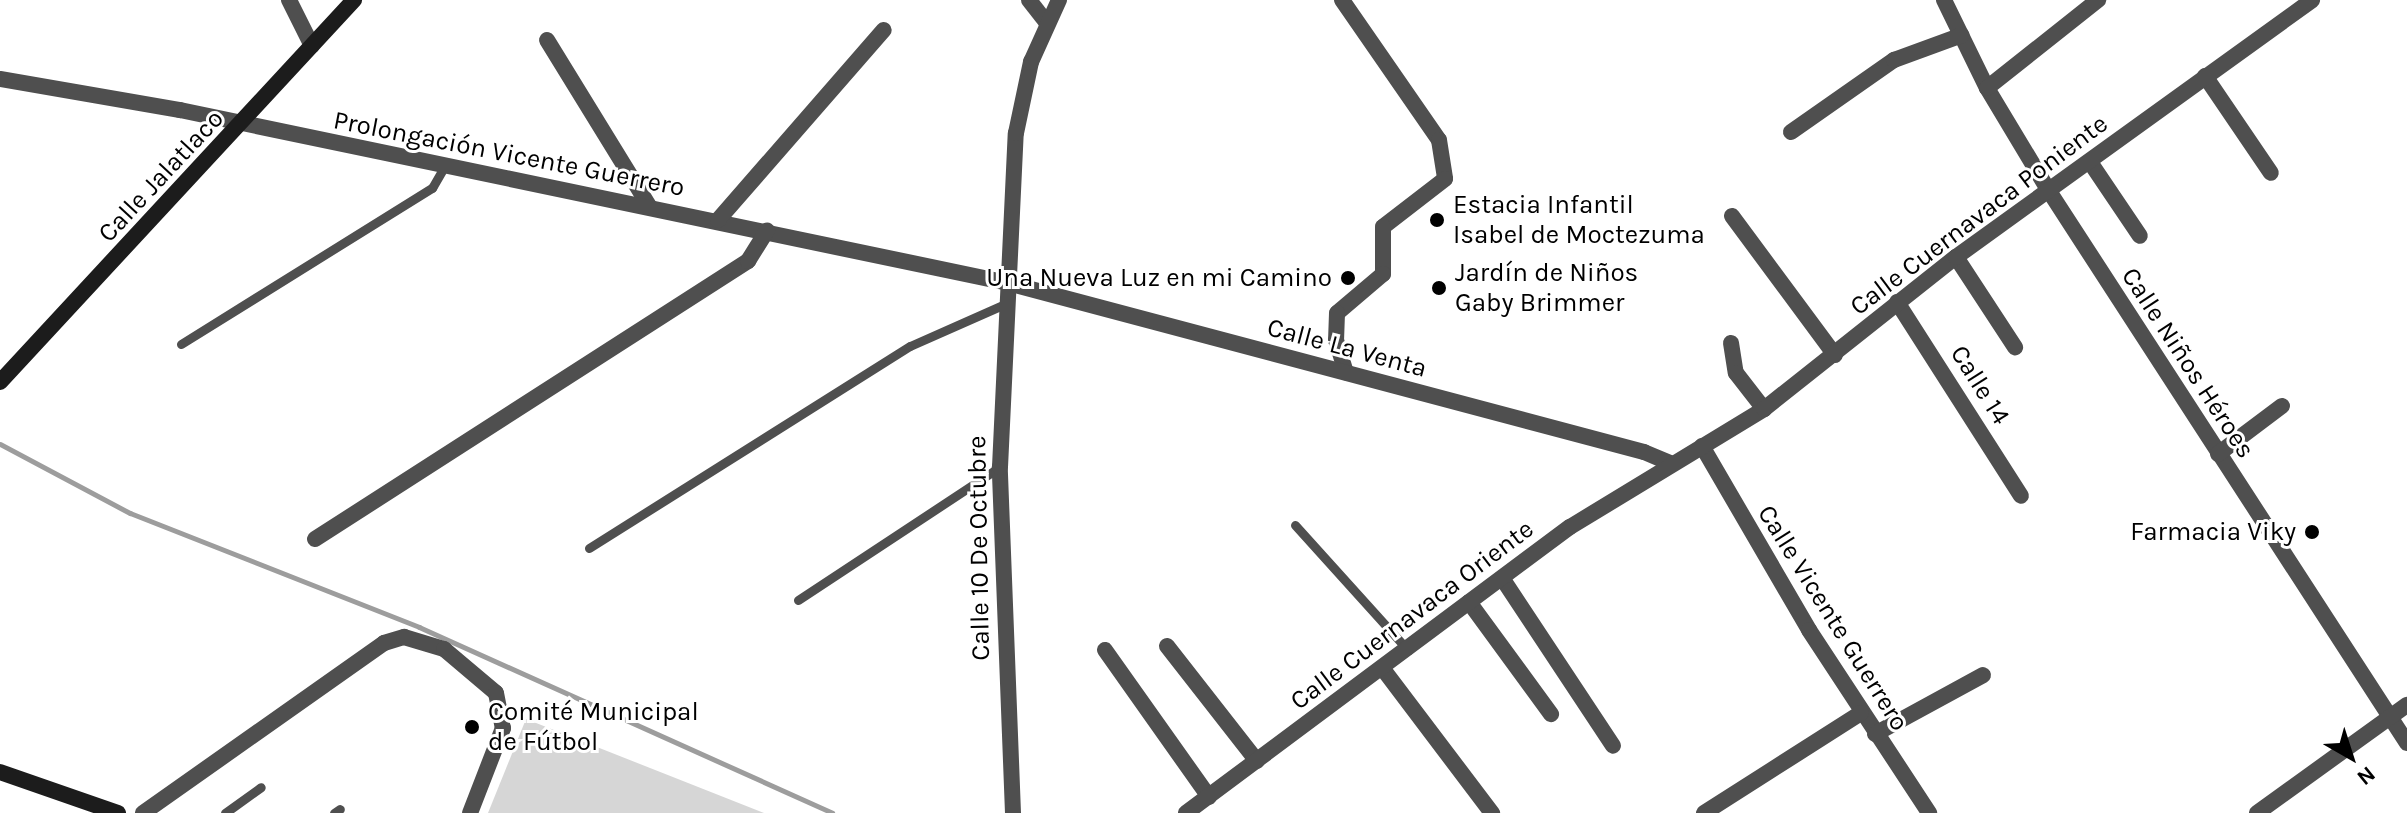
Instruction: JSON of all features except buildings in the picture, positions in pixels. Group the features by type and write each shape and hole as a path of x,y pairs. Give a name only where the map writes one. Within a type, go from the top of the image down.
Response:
{"main road":[{"name":"Calle Jalatlaco","path":"0,382 354,0"},
{"path":"0,772 118,813"}],"street":[{"path":"289,0 312,46"},
{"path":"1029,0 1047,23"},
{"path":"1008,283 1016,133 1031,62 1059,0"},
{"path":"1342,0 1439,140 1445,179 1383,227 1383,274 1337,313 1336,340 1346,373"},
{"name":"Calle Niños Héroes","path":"1944,0 1987,88 2049,191 2407,743"},
{"path":"1987,88 2098,0"},
{"name":"Calle Cuernavaca Poniente","path":"1672,464 1764,409 1956,257 2312,0"},
{"path":"718,220 884,30"},
{"path":"1791,132 1894,60 1962,35"},
{"path":"547,40 649,206"},
{"path":"2205,76 2271,173"},
{"name":"Prolongación Vicente Guerrero","path":"0,79 649,206 1008,283"},
{"path":"2090,162 2140,236"},
{"path":"1732,216 1835,355"},
{"path":"315,539 728,275 756,254 767,231"},
{"path":"1956,257 2015,347"},
{"name":"Calle La Venta","path":"1008,283 1644,452 1672,464"},
{"name":"Calle 10 De Octubre","path":"1008,283 1000,467 1013,813"},
{"name":"Calle 14","path":"1897,302 2021,496"},
{"path":"1731,343 1736,373 1764,409"},
{"path":"2218,454 2282,406"},
{"name":"Calle Vicente Guerrero","path":"1702,446 1861,713 1929,813"},
{"name":"Calle Cuernavaca Oriente","path":"1186,813 1570,527 1672,464"},
{"path":"1502,578 1613,746"},
{"path":"1469,602 1551,714"},
{"path":"143,813 384,643 404,637 444,649 496,693 503,728 470,813"},
{"path":"1167,646 1257,761"},
{"path":"1105,650 1209,797"},
{"path":"1383,669 1492,813"},
{"path":"1875,734 1983,675"},
{"path":"2257,813 2407,705"},
{"path":"1704,813 1861,713"}],"lane":[{"path":"181,344 432,188 444,167"},
{"path":"589,548 910,346 1007,303"},
{"path":"798,600 1000,467"},
{"path":"1295,525 1408,650"},
{"path":"225,813 261,787"}],"shaded area":[{"path":"526,719 764,813 488,813"}],"waterway":[{"path":"0,444 130,513 419,627 832,813"}],"place":[{"name":"Estacia Infantil Isabel de Moctezuma","path":"1437,220"},
{"name":"Una Nueva Luz en mi Camino","path":"1348,278"},
{"name":"Jardín de Niños Gaby Brimmer","path":"1439,288"},
{"name":"Farmacia Viky","path":"2312,532"},
{"name":"Comité Municipal de Fútbol","path":"472,727"}]}
